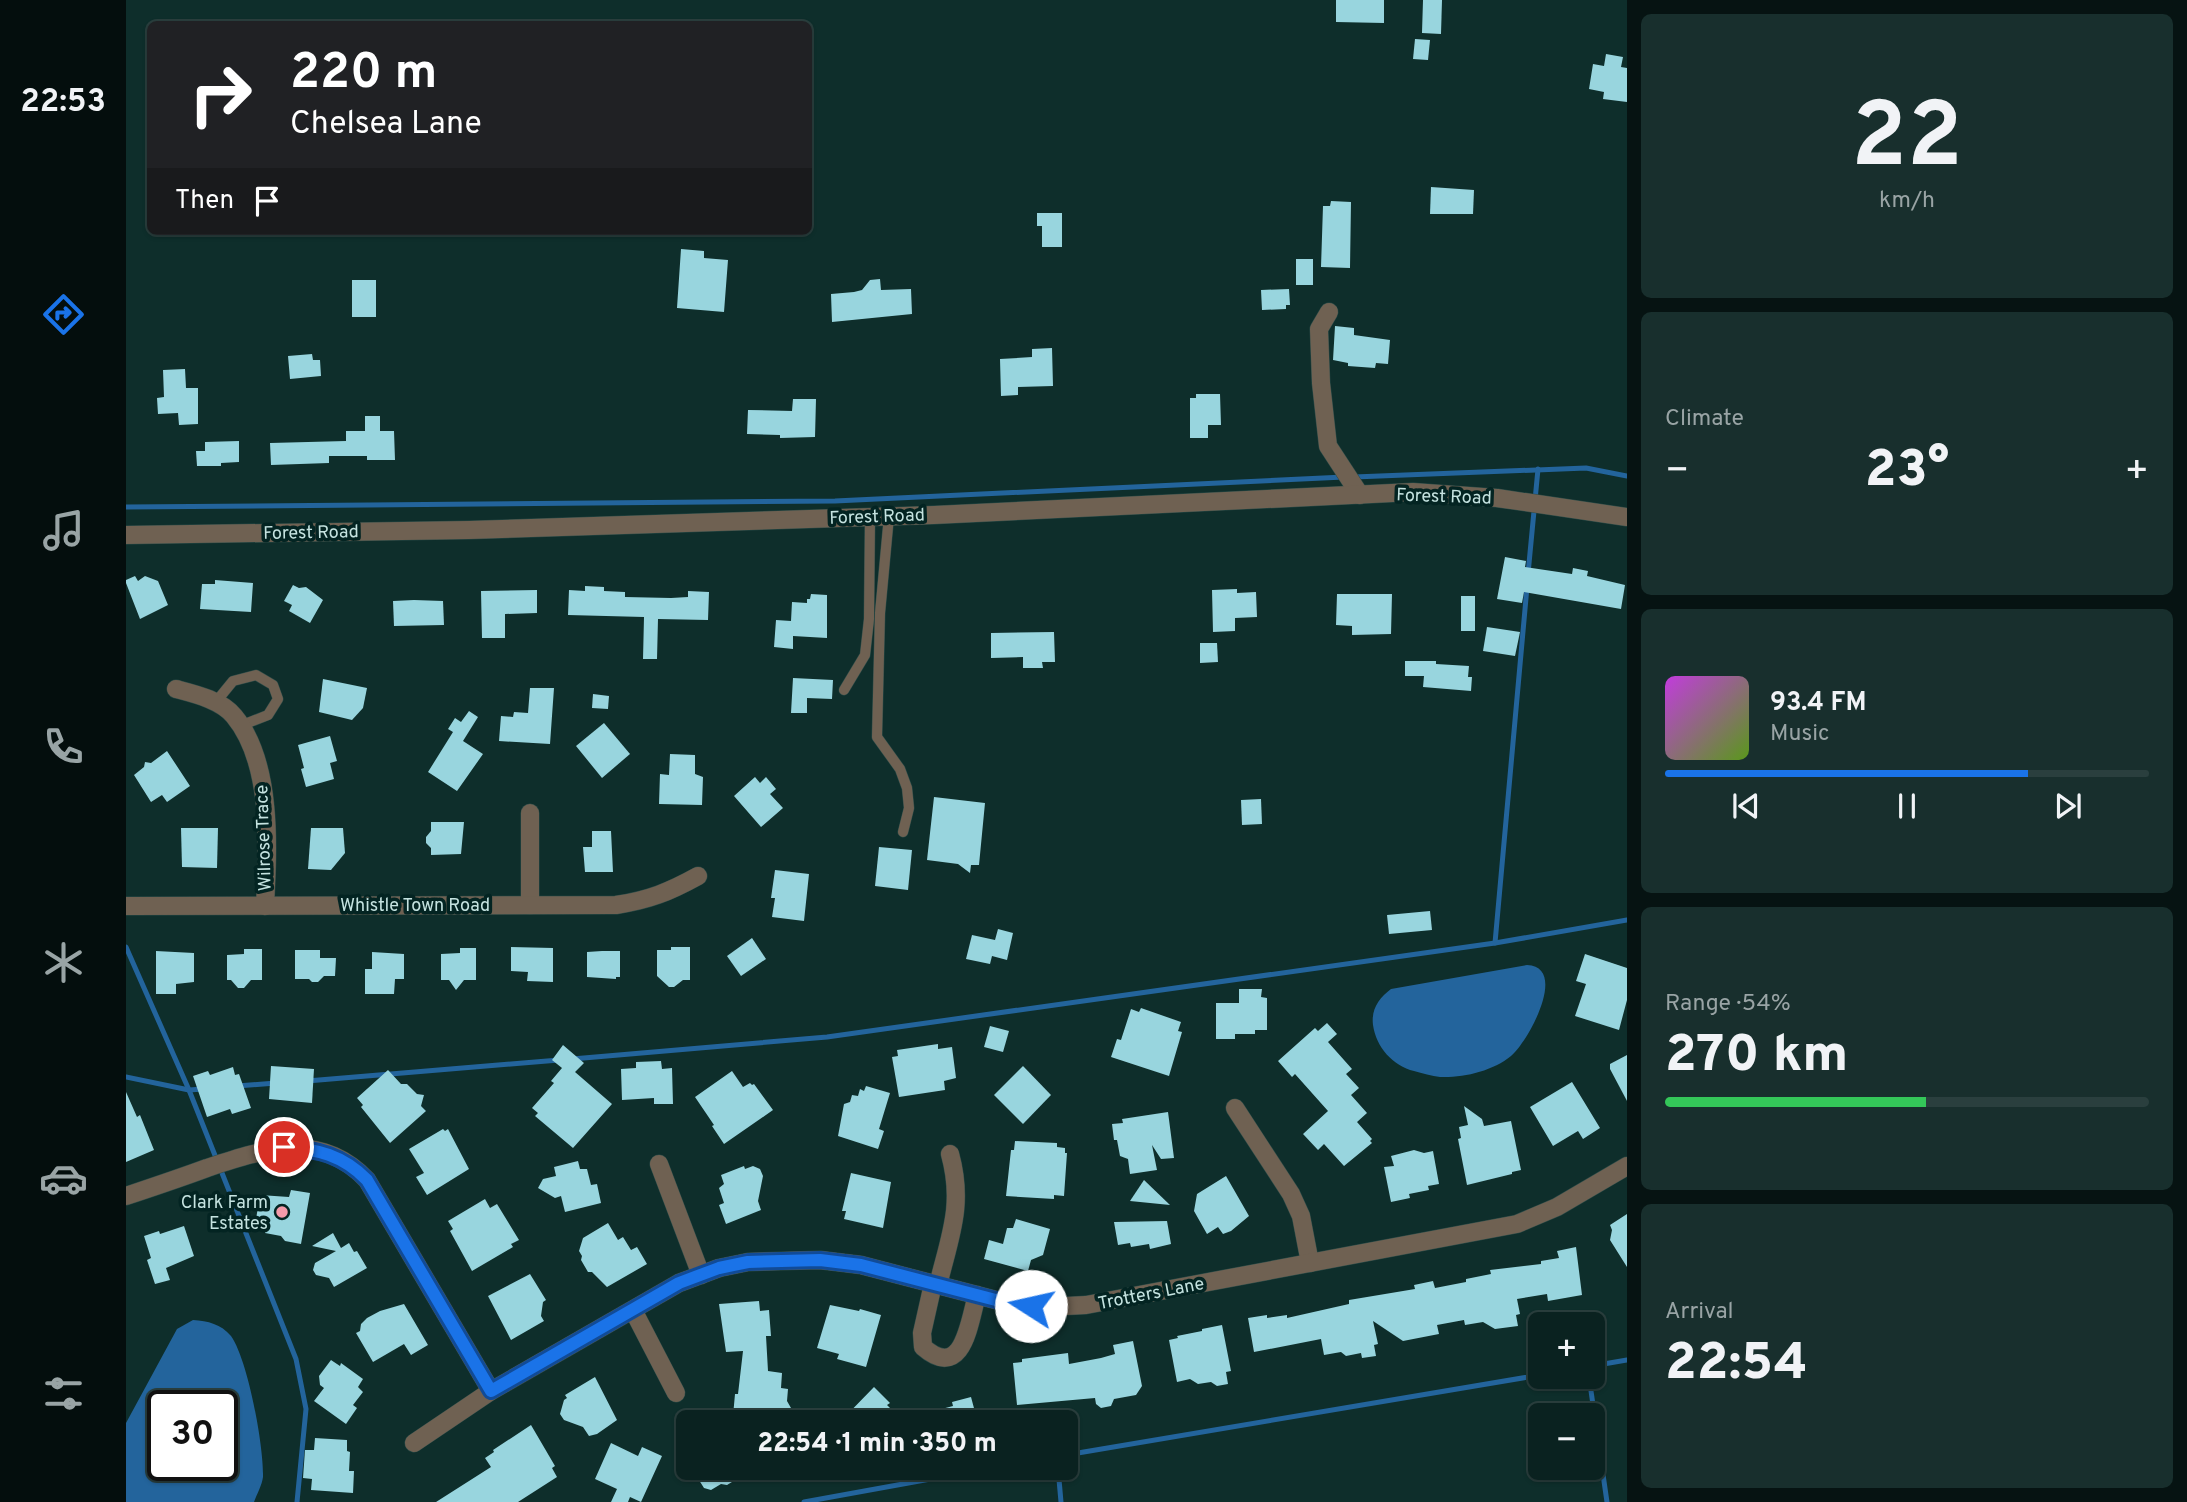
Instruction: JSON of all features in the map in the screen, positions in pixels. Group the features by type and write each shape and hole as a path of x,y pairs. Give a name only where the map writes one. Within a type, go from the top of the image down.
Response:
{"street":[{"path":"1329,312 1319,329 1321,383 1328,446 1360,495"},
{"name":"Forest Road","path":"126,535 469,530 889,516 1413,492 1497,498 1627,517"},
{"name":"Wilrose Trace","path":"176,689 202,695 235,717 261,777 266,806 265,906"},
{"path":"530,813 530,905"},
{"name":"Whistle Town Road","path":"126,906 616,905 644,901 667,893 698,876"},
{"path":"1236,1108 1291,1194 1301,1216 1310,1263"},
{"path":"126,1196 252,1153 284,1147 311,1149 344,1160 367,1180 491,1391"},
{"path":"950,1154 957,1179 957,1208 922,1333 923,1347 942,1359 953,1358 960,1349 977,1295"},
{"path":"659,1164 701,1275"},
{"name":"Trotters Lane","path":"414,1443 491,1391 679,1283 748,1262 820,1260 861,1265 1015,1305 1086,1305 1517,1224 1557,1207 1627,1166"},
{"path":"633,1310 676,1393"}],"lane":[{"path":"844,690 865,655 869,619 870,516"},
{"path":"889,516 880,613 877,737 900,769 907,788 909,808 903,832"},
{"path":"215,703 233,681 256,674 273,685 278,699 268,715 240,726"}],"water":[{"path":"1527,965 1539,969 1545,978 1541,1006 1535,1022 1518,1048 1496,1066 1468,1075 1434,1076 1399,1065 1378,1041 1373,1014 1380,1000 1391,989"},
{"path":"193,1320 219,1326 231,1336 237,1348 254,1404 263,1477 254,1502 126,1502 126,1423 177,1329"}],"building":[{"path":"1336,0 1384,0 1384,23 1336,22"},
{"path":"1423,0 1442,0 1441,34 1422,33"},
{"path":"1415,39 1430,40 1428,60 1413,59"},
{"path":"1606,54 1623,57 1621,67 1627,68 1627,102 1603,99 1604,92 1589,89 1593,64 1604,66"},
{"path":"1431,187 1474,190 1473,214 1430,214"},
{"path":"1331,201 1351,202 1350,268 1321,267 1323,206 1330,206"},
{"path":"1037,213 1062,213 1062,247 1042,247 1042,226 1037,226"},
{"path":"681,249 704,251 704,258 728,260 724,312 677,308"},
{"path":"1296,259 1313,259 1313,285 1296,285"},
{"path":"880,279 881,290 911,289 912,314 832,322 831,294 862,290 870,280"},
{"path":"352,280 376,280 376,317 352,317"},
{"path":"1289,289 1290,305 1286,305 1286,309 1262,310 1261,290"},
{"path":"1335,326 1354,328 1354,335 1390,340 1388,364 1376,363 1375,368 1348,366 1348,363 1333,360"},
{"path":"1052,348 1053,386 1018,387 1018,395 1001,396 1000,359 1032,357 1032,349"},
{"path":"312,354 313,360 320,360 321,376 290,379 288,356"},
{"path":"185,369 186,388 198,388 198,424 179,425 178,413 158,414 157,398 164,397 163,370"},
{"path":"1196,394 1220,394 1221,425 1208,425 1208,438 1190,438 1190,398 1196,398"},
{"path":"793,399 816,399 815,437 780,438 780,435 747,434 748,410 792,411"},
{"path":"365,416 380,416 380,431 394,431 395,460 367,460 367,456 329,456 329,463 271,465 270,443 346,441 346,431 365,431"},
{"path":"239,441 239,462 221,463 221,466 197,466 196,451 205,451 205,442"},
{"path":"1505,557 1526,561 1525,567 1572,574 1573,568 1588,571 1587,576 1625,585 1621,609 1524,592 1522,603 1497,599"},
{"path":"135,576 138,581 145,576 158,581 168,605 140,619 126,583 126,580"},
{"path":"215,580 253,583 251,612 200,609 202,584 215,584"},
{"path":"293,585 306,587 323,600 310,623 289,611 292,605 284,601"},
{"path":"585,586 604,587 604,591 625,592 625,597 688,597 688,591 709,592 708,620 658,619 657,659 643,659 644,617 568,615 569,590 585,591"},
{"path":"1237,589 1237,593 1256,592 1257,617 1235,618 1235,631 1213,632 1212,590"},
{"path":"537,590 537,613 505,614 505,638 482,638 481,591"},
{"path":"811,594 827,595 827,638 793,636 793,649 774,647 776,620 791,621 792,602 807,603"},
{"path":"1337,594 1392,594 1391,634 1352,635 1352,626 1336,625"},
{"path":"1461,596 1475,596 1475,631 1461,631"},
{"path":"393,601 443,601 444,625 394,626"},
{"path":"1487,627 1520,632 1515,656 1483,651"},
{"path":"1054,632 1055,662 1042,662 1043,668 1023,668 1023,657 991,658 991,633"},
{"path":"1200,643 1217,643 1218,662 1200,663"},
{"path":"1405,661 1436,661 1436,664 1469,666 1468,677 1472,677 1471,691 1423,687 1424,676 1405,676"},
{"path":"793,678 833,680 832,699 807,698 807,713 791,713"},
{"path":"323,679 367,688 363,708 352,720 319,712"},
{"path":"530,688 554,688 550,744 499,741 501,716 513,717 514,712 528,713"},
{"path":"593,694 609,696 608,709 592,708"},
{"path":"469,711 478,717 463,741 483,754 457,791 428,772 453,732 448,729 455,718 461,722"},
{"path":"604,723 630,754 602,778 576,746"},
{"path":"330,736 337,761 330,763 334,779 306,787 298,745"},
{"path":"167,751 190,786 167,802 162,795 151,802 134,775 144,767 145,762 151,763"},
{"path":"670,754 695,755 695,774 703,777 702,805 659,804 660,774 669,775"},
{"path":"755,777 760,783 766,777 776,789 770,794 783,808 761,827 734,796"},
{"path":"934,797 985,803 979,865 971,865 970,873 958,864 927,860"},
{"path":"1261,799 1262,824 1242,825 1241,800"},
{"path":"431,822 464,822 461,854 431,855 426,837 431,831"},
{"path":"181,828 218,828 217,868 182,867"},
{"path":"311,828 343,828 345,853 331,870 308,869"},
{"path":"592,831 611,831 613,872 585,872 583,847 592,847"},
{"path":"879,847 912,850 908,890 875,886"},
{"path":"775,870 809,874 804,921 772,917 775,898 771,898"},
{"path":"1430,911 1432,930 1389,934 1387,915"},
{"path":"998,929 1013,933 1007,960 992,956 990,964 966,959 972,935 995,940"},
{"path":"752,938 766,959 741,976 727,956"},
{"path":"511,947 553,948 553,982 527,981 528,972 511,971"},
{"path":"671,947 690,947 690,980 683,980 674,987 669,987 657,976 657,950 671,950"},
{"path":"460,948 476,948 476,980 464,980 456,990 449,980 441,980 441,954 460,953"},
{"path":"244,949 262,949 262,980 251,980 244,988 238,988 231,980 227,980 227,955 244,954"},
{"path":"295,950 320,950 320,958 336,958 335,976 324,976 318,982 295,979"},
{"path":"156,951 194,953 194,982 176,984 176,994 156,994"},
{"path":"620,951 620,977 587,977 587,952"},
{"path":"372,952 404,954 404,979 395,979 394,994 365,994 365,969 372,969"},
{"path":"1585,954 1627,968 1627,1000 1619,1030 1575,1016 1586,984 1576,981"},
{"path":"1239,989 1262,989 1261,997 1267,998 1267,1030 1255,1030 1255,1034 1235,1034 1235,1039 1216,1039 1216,1003 1239,1003"},
{"path":"1141,1008 1181,1022 1178,1031 1182,1032 1169,1076 1111,1057 1117,1039 1121,1040 1131,1009 1139,1012"},
{"path":"1327,1023 1337,1034 1328,1042 1352,1069 1346,1074 1359,1088 1351,1095 1367,1113 1357,1122 1372,1139 1372,1143 1344,1166 1324,1144 1318,1150 1303,1134 1328,1111 1295,1074 1292,1077 1278,1061 1315,1028 1318,1031"},
{"path":"990,1026 1009,1031 1003,1052 984,1047"},
{"path":"938,1044 938,1049 952,1047 956,1078 944,1081 945,1090 899,1097 892,1057 898,1056 897,1050"},
{"path":"563,1045 584,1063 575,1072 612,1104 573,1148 535,1116 538,1113 532,1108 554,1083 551,1081 562,1068 552,1060"},
{"path":"1627,1055 1627,1101 1610,1064"},
{"path":"661,1061 662,1069 672,1068 673,1104 654,1104 654,1098 622,1100 621,1069 636,1068 636,1062"},
{"path":"271,1066 314,1069 312,1103 269,1099"},
{"path":"1023,1066 1051,1095 1023,1124 994,1095"},
{"path":"233,1067 235,1075 239,1074 251,1108 232,1114 230,1109 207,1117 193,1076 208,1071 210,1075"},
{"path":"388,1070 401,1084 407,1084 417,1094 424,1095 421,1106 426,1111 390,1143 357,1098"},
{"path":"732,1071 743,1087 754,1084 773,1110 724,1144 695,1097"},
{"path":"1572,1082 1600,1128 1583,1139 1578,1131 1553,1146 1530,1107"},
{"path":"866,1086 890,1093 879,1129 884,1131 878,1149 838,1136 844,1104 850,1102 852,1095 858,1096 860,1089 864,1091"},
{"path":"126,1092 137,1117 140,1115 154,1150 126,1162"},
{"path":"1464,1106 1482,1119 1484,1126 1511,1121 1521,1170 1467,1185 1458,1139 1461,1138 1459,1127 1468,1125"},
{"path":"1168,1112 1174,1158 1161,1159 1152,1145 1157,1170 1130,1174 1128,1159 1120,1156 1117,1140 1114,1140 1112,1124 1123,1123 1122,1119"},
{"path":"443,1129 448,1129 469,1169 427,1195 416,1177 424,1173 409,1149"},
{"path":"1015,1141 1057,1143 1057,1147 1065,1148 1067,1153 1064,1196 1054,1195 1054,1199 1006,1196 1011,1150 1014,1150"},
{"path":"1414,1150 1424,1153 1433,1151 1439,1184 1428,1186 1429,1190 1409,1194 1410,1198 1391,1202 1384,1167 1394,1166 1391,1156"},
{"path":"578,1161 580,1169 587,1169 591,1185 597,1184 601,1203 565,1212 561,1196 555,1198 538,1188 543,1179 556,1176 554,1167"},
{"path":"744,1166 745,1169 753,1166 760,1169 763,1176 758,1201 761,1210 726,1224 719,1205 724,1203 719,1188 724,1184 721,1175"},
{"path":"851,1173 891,1182 883,1228 844,1219 846,1211 842,1211"},
{"path":"1226,1176 1249,1216 1231,1231 1223,1234 1218,1227 1207,1234 1194,1211 1197,1194"},
{"path":"1144,1180 1170,1205 1130,1201"},
{"name":"Clark Farm Estates","path":"291,1190 310,1193 301,1244 265,1233 266,1227 255,1225 260,1195 289,1197"},
{"path":"485,1199 490,1208 497,1204 519,1240 511,1244 513,1247 472,1271 450,1231 453,1229 448,1221"},
{"path":"1627,1214 1627,1267 1610,1240 1610,1225"},
{"path":"1016,1219 1050,1229 1043,1255 1031,1260 1028,1271 984,1259 989,1240 1003,1244 1007,1228 1013,1228"},
{"path":"1167,1221 1171,1244 1150,1249 1149,1244 1131,1247 1130,1243 1118,1245 1114,1222"},
{"path":"608,1223 618,1240 623,1237 631,1250 637,1247 647,1264 607,1287 592,1272 588,1272 579,1251 583,1238"},
{"path":"184,1226 194,1256 166,1268 170,1280 155,1284 147,1260 151,1258 144,1236"},
{"path":"333,1233 341,1248 349,1243 367,1268 334,1287 329,1278 316,1275 313,1270 315,1263 336,1251 312,1246"},
{"path":"1576,1247 1582,1295 1548,1301 1547,1294 1517,1299 1520,1314 1516,1315 1518,1326 1495,1329 1483,1322 1465,1325 1464,1320 1437,1325 1439,1334 1403,1341 1373,1321 1378,1344 1374,1345 1376,1356 1362,1358 1361,1353 1346,1356 1341,1352 1324,1355 1321,1339 1254,1352 1248,1318 1287,1315 1287,1318 1349,1304 1349,1300 1415,1289 1414,1285 1433,1281 1435,1288 1466,1282 1466,1279 1491,1274 1490,1270 1541,1264 1541,1261 1559,1258 1557,1251"},
{"path":"530,1274 546,1300 543,1302 541,1316 544,1321 511,1340 488,1296"},
{"path":"759,1301 760,1311 769,1310 771,1336 766,1336 768,1371 782,1373 781,1388 788,1389 787,1401 791,1408 788,1410 734,1410 743,1351 726,1352 719,1304"},
{"path":"404,1304 428,1345 411,1355 404,1344 373,1362 356,1333 367,1318"},
{"path":"830,1305 881,1315 866,1367 837,1359 839,1354 817,1348"},
{"path":"1222,1325 1231,1371 1226,1372 1228,1384 1198,1384 1190,1379 1177,1382 1169,1340"},
{"path":"1133,1341 1142,1386 1136,1395 1114,1399 1111,1406 1101,1408 1096,1404 1095,1398 1017,1405 1013,1363 1022,1362 1022,1359 1068,1353 1069,1364 1115,1354 1113,1345"},
{"path":"331,1360 340,1366 341,1363 363,1379 358,1387 363,1392 353,1405 357,1408 346,1424 314,1401 324,1388 320,1385 319,1376"},
{"path":"595,1377 617,1420 597,1434 589,1436 583,1427 564,1420 560,1414 567,1398 565,1395"},
{"path":"874,1387 890,1403 887,1405 892,1410 852,1410"},
{"path":"971,1397 974,1410 938,1410 953,1406 952,1402"},
{"path":"531,1425 555,1466 552,1468 557,1477 518,1502 436,1502 491,1467 485,1458"},
{"path":"315,1438 347,1440 347,1451 350,1452 349,1471 354,1471 353,1493 311,1490 312,1479 303,1478 305,1450 314,1450"},
{"path":"611,1443 638,1456 642,1447 662,1456 641,1502 630,1497 628,1502 611,1502 617,1489 595,1479"},
{"path":"699,1480 735,1480 711,1490 704,1488"}],"waterway":[{"path":"1354,477 1586,468 1627,476"},
{"path":"1528,574 1538,469"},
{"path":"126,507 835,501 1344,477"},
{"path":"1495,943 1527,587"},
{"path":"572,1059 827,1037 1495,943 1627,920"},
{"path":"126,947 189,1090 296,1359 306,1409 297,1502"},
{"path":"307,1081 559,1060"},
{"path":"126,1077 189,1090 203,1089"},
{"path":"237,1086 276,1083"},
{"path":"1605,1364 1627,1360"},
{"path":"1078,1453 1528,1377"},
{"path":"1591,1389 1607,1502"},
{"path":"804,1502 925,1480"},
{"path":"1059,1480 1061,1502"}],"place":[{"name":"Clark Farm Estates","path":"282,1212"}],"route":[{"path":"284,1147 311,1149 333,1155 354,1166 367,1180 491,1391 679,1283 719,1268 748,1262 820,1260 861,1265 1015,1305 1031,1306"}]}
